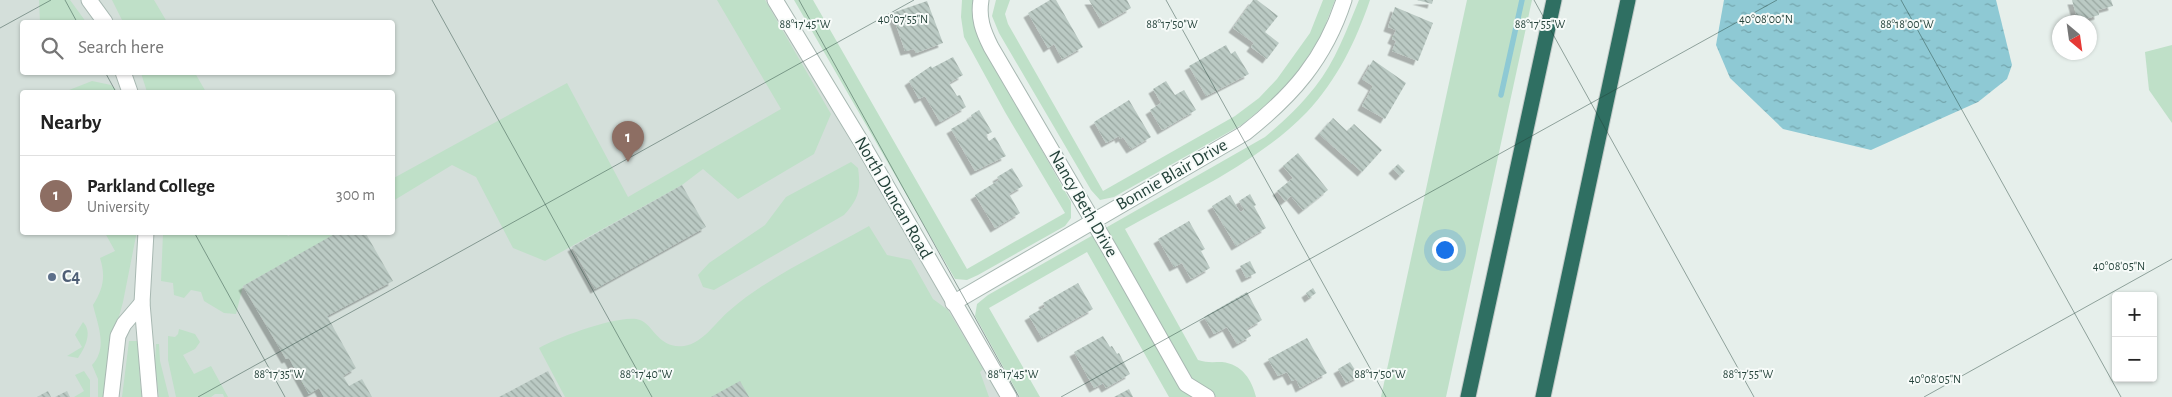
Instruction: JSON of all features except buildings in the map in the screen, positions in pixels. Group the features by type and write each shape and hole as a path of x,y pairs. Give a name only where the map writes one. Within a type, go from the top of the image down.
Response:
{"highway":[{"path":"1468,397 1554,0"},
{"path":"1543,397 1628,0"}],"street":[{"path":"90,0 104,20"},
{"name":"North Duncan Road","path":"775,0 860,140 1009,397"},
{"name":"Nancy Beth Drive","path":"980,0 979,14 988,41 1186,384 1206,397"},
{"name":"Bonnie Blair Drive","path":"953,302 1244,133 1269,114 1290,94 1312,67 1328,40 1344,0"},
{"path":"125,75 129,90"},
{"path":"146,235 142,303 150,397"},
{"path":"111,397 118,336 124,324 142,303"}],"shaded area":[{"path":"0,0 768,0 1000,397 0,397"}],"green space":[{"path":"39,0 70,0 85,20 40,20"},
{"path":"112,0 154,0 166,20 122,20"},
{"path":"717,0 765,0 831,114 814,154 738,199 703,169 682,185 545,261 513,248 476,177 452,165 395,200 395,177 567,83 628,197 781,109"},
{"path":"794,0 813,0 967,269 1065,213 1005,112 964,37 961,17 962,0 974,0 973,16 979,37 1071,202 1071,218 1065,226 978,275 967,280 955,279"},
{"path":"996,0 1010,0 1005,14 1008,24 1103,191 1235,116 1259,98 1277,79 1310,33 1323,0 1335,0 1321,36 1300,69 1275,97 1243,124 1114,197 1100,200 1091,190 999,33 992,16"},
{"path":"1359,0 1370,0 1352,45 1328,87 1307,112 1267,147 1244,162 1125,229 1198,360 1229,363 1240,369 1249,379 1256,397 1169,397 1087,252 989,308 1040,397 1020,397 975,316 977,304 988,295 1265,137 1285,120 1309,94 1329,67"},
{"path":"1467,0 1532,0 1446,397 1381,397"},
{"path":"2172,45 2172,123 2149,90 2145,52"},
{"path":"142,75 196,75 205,90 146,90"},
{"path":"92,81 111,85 116,90 69,90"},
{"path":"851,162 858,168 859,188 856,199 844,215 714,290 703,287 698,275 709,263 765,225 786,197"},
{"path":"869,226 887,255 911,260 933,299 948,310 983,369 980,372 989,397 565,397 539,348 559,338 589,328 619,320 631,319 640,320 645,323 668,344 684,346 691,344 703,337 729,311 761,287"},
{"path":"106,235 136,235 123,302 107,360 106,397 98,397 98,379 92,365 100,351 101,344 93,305 99,294 103,277 100,258 115,251"},
{"path":"163,235 334,235 243,286 236,314 224,313 204,301 201,292 191,290 184,298 174,295 173,283 161,281"},
{"path":"83,322 88,335 83,350 78,358 67,356 82,347 75,335"},
{"path":"179,329 195,334 200,342 195,349 183,355 194,374 211,366 228,397 224,397 223,394 215,394 211,397 176,397 168,360 168,336 175,337"},
{"path":"129,341 138,341 142,397 122,397"},
{"path":"156,344 159,344 160,361 169,397 159,397 155,364"},
{"path":"84,371 90,380 90,397 74,397 84,391 75,375"}],"water":[{"path":"1724,0 1996,0 2012,65 2007,79 1978,102 1871,150 1783,129 1730,78 1716,45"}],"waterway":[{"path":"1501,95 1522,0"}],"place":[{"name":"Parkland College","path":"628,162"},
{"name":"C4","path":"52,277"}]}
